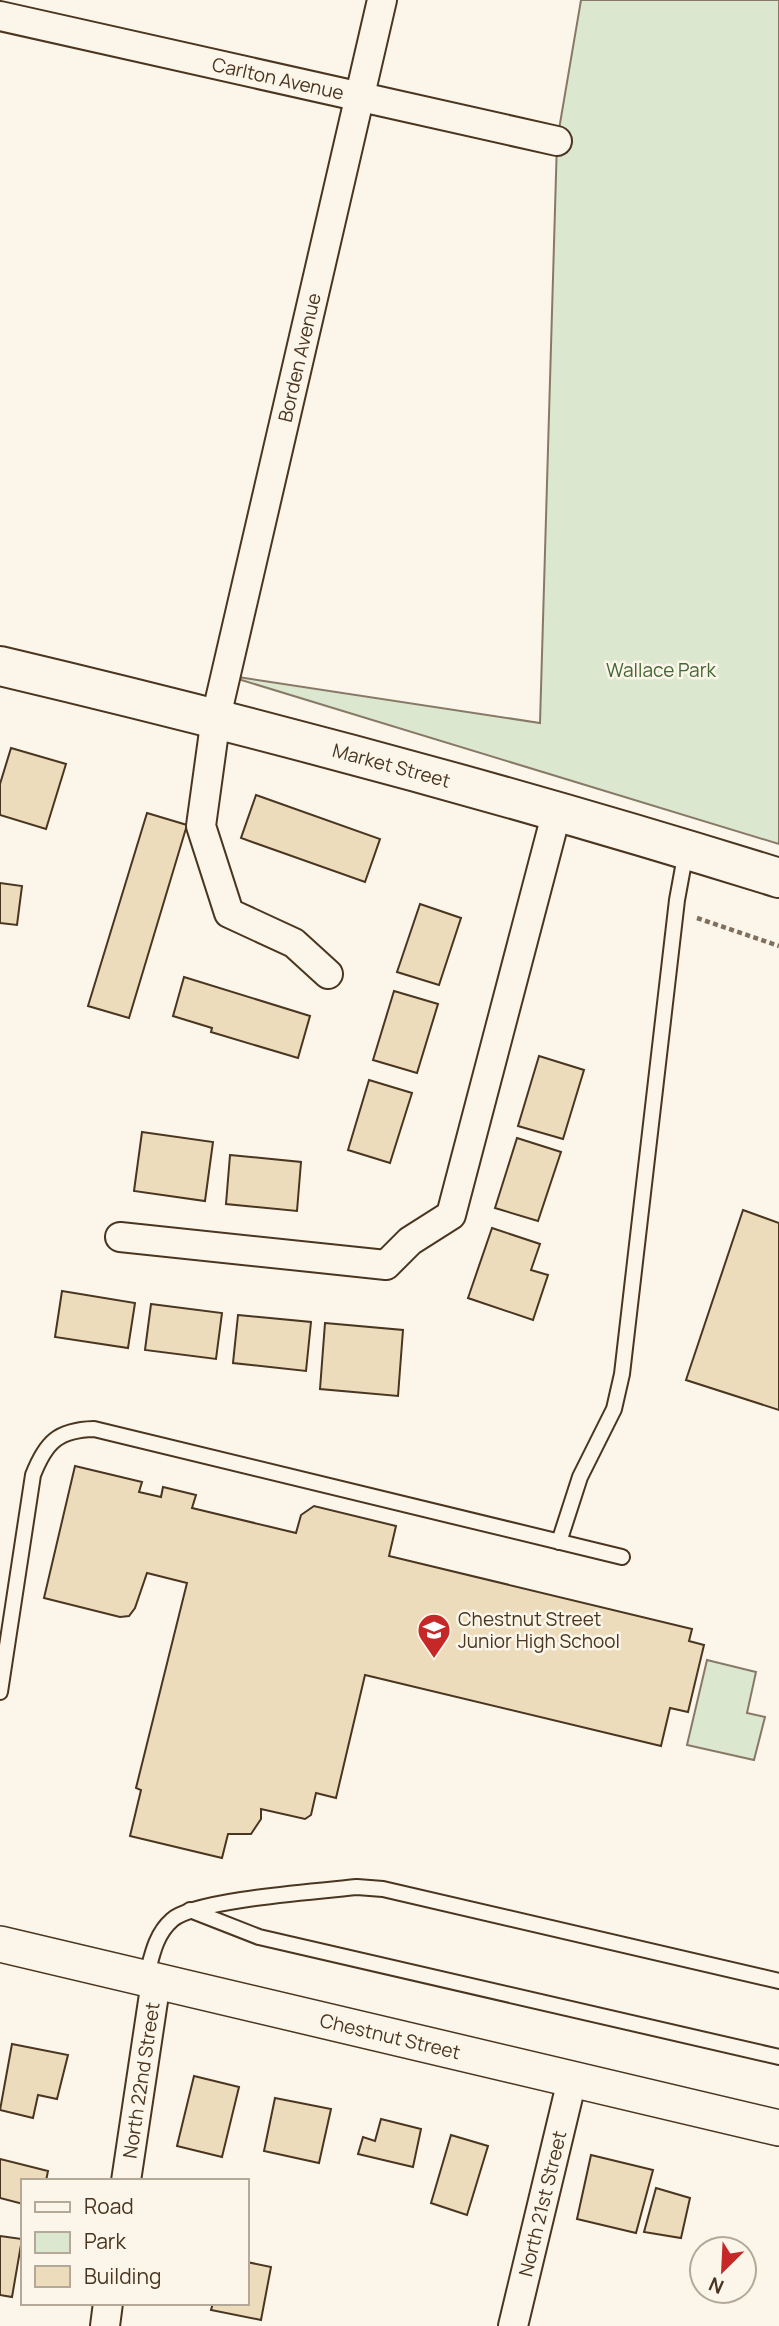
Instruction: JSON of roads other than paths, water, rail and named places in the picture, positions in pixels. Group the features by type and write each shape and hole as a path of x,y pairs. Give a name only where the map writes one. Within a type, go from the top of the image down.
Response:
{"main road":[{"name":"Market Street","path":"0,666 215,717 557,811 779,878"}],"street":[{"name":"Borden Avenue","path":"328,974 294,943 229,913 201,826 215,717 382,0"},
{"name":"Carlton Avenue","path":"0,16 557,141"},
{"path":"120,1237 386,1265 410,1241 451,1215 557,811"},
{"name":"Chestnut Street","path":"0,1944 779,2128"},
{"name":"North 22nd Street","path":"126,2179 151,1980"},
{"name":"North 21st Street","path":"513,2326 572,2080"},
{"path":"105,2326 108,2305"}],"lane":[{"path":"559,1542 580,1477 614,1409 622,1374 677,900 686,849"},
{"path":"0,1692 33,1475 54,1439 73,1429 94,1429 622,1557"},
{"path":"151,1980 157,1939 163,1928 189,1909 357,1887 383,1889 779,1981"},
{"path":"189,1909 259,1937 779,2057"}],"place":[{"name":"Chestnut Street Junior High School","path":"434,1660"}],"park label":[{"name":"Wallace Park","path":"661,670"}]}
